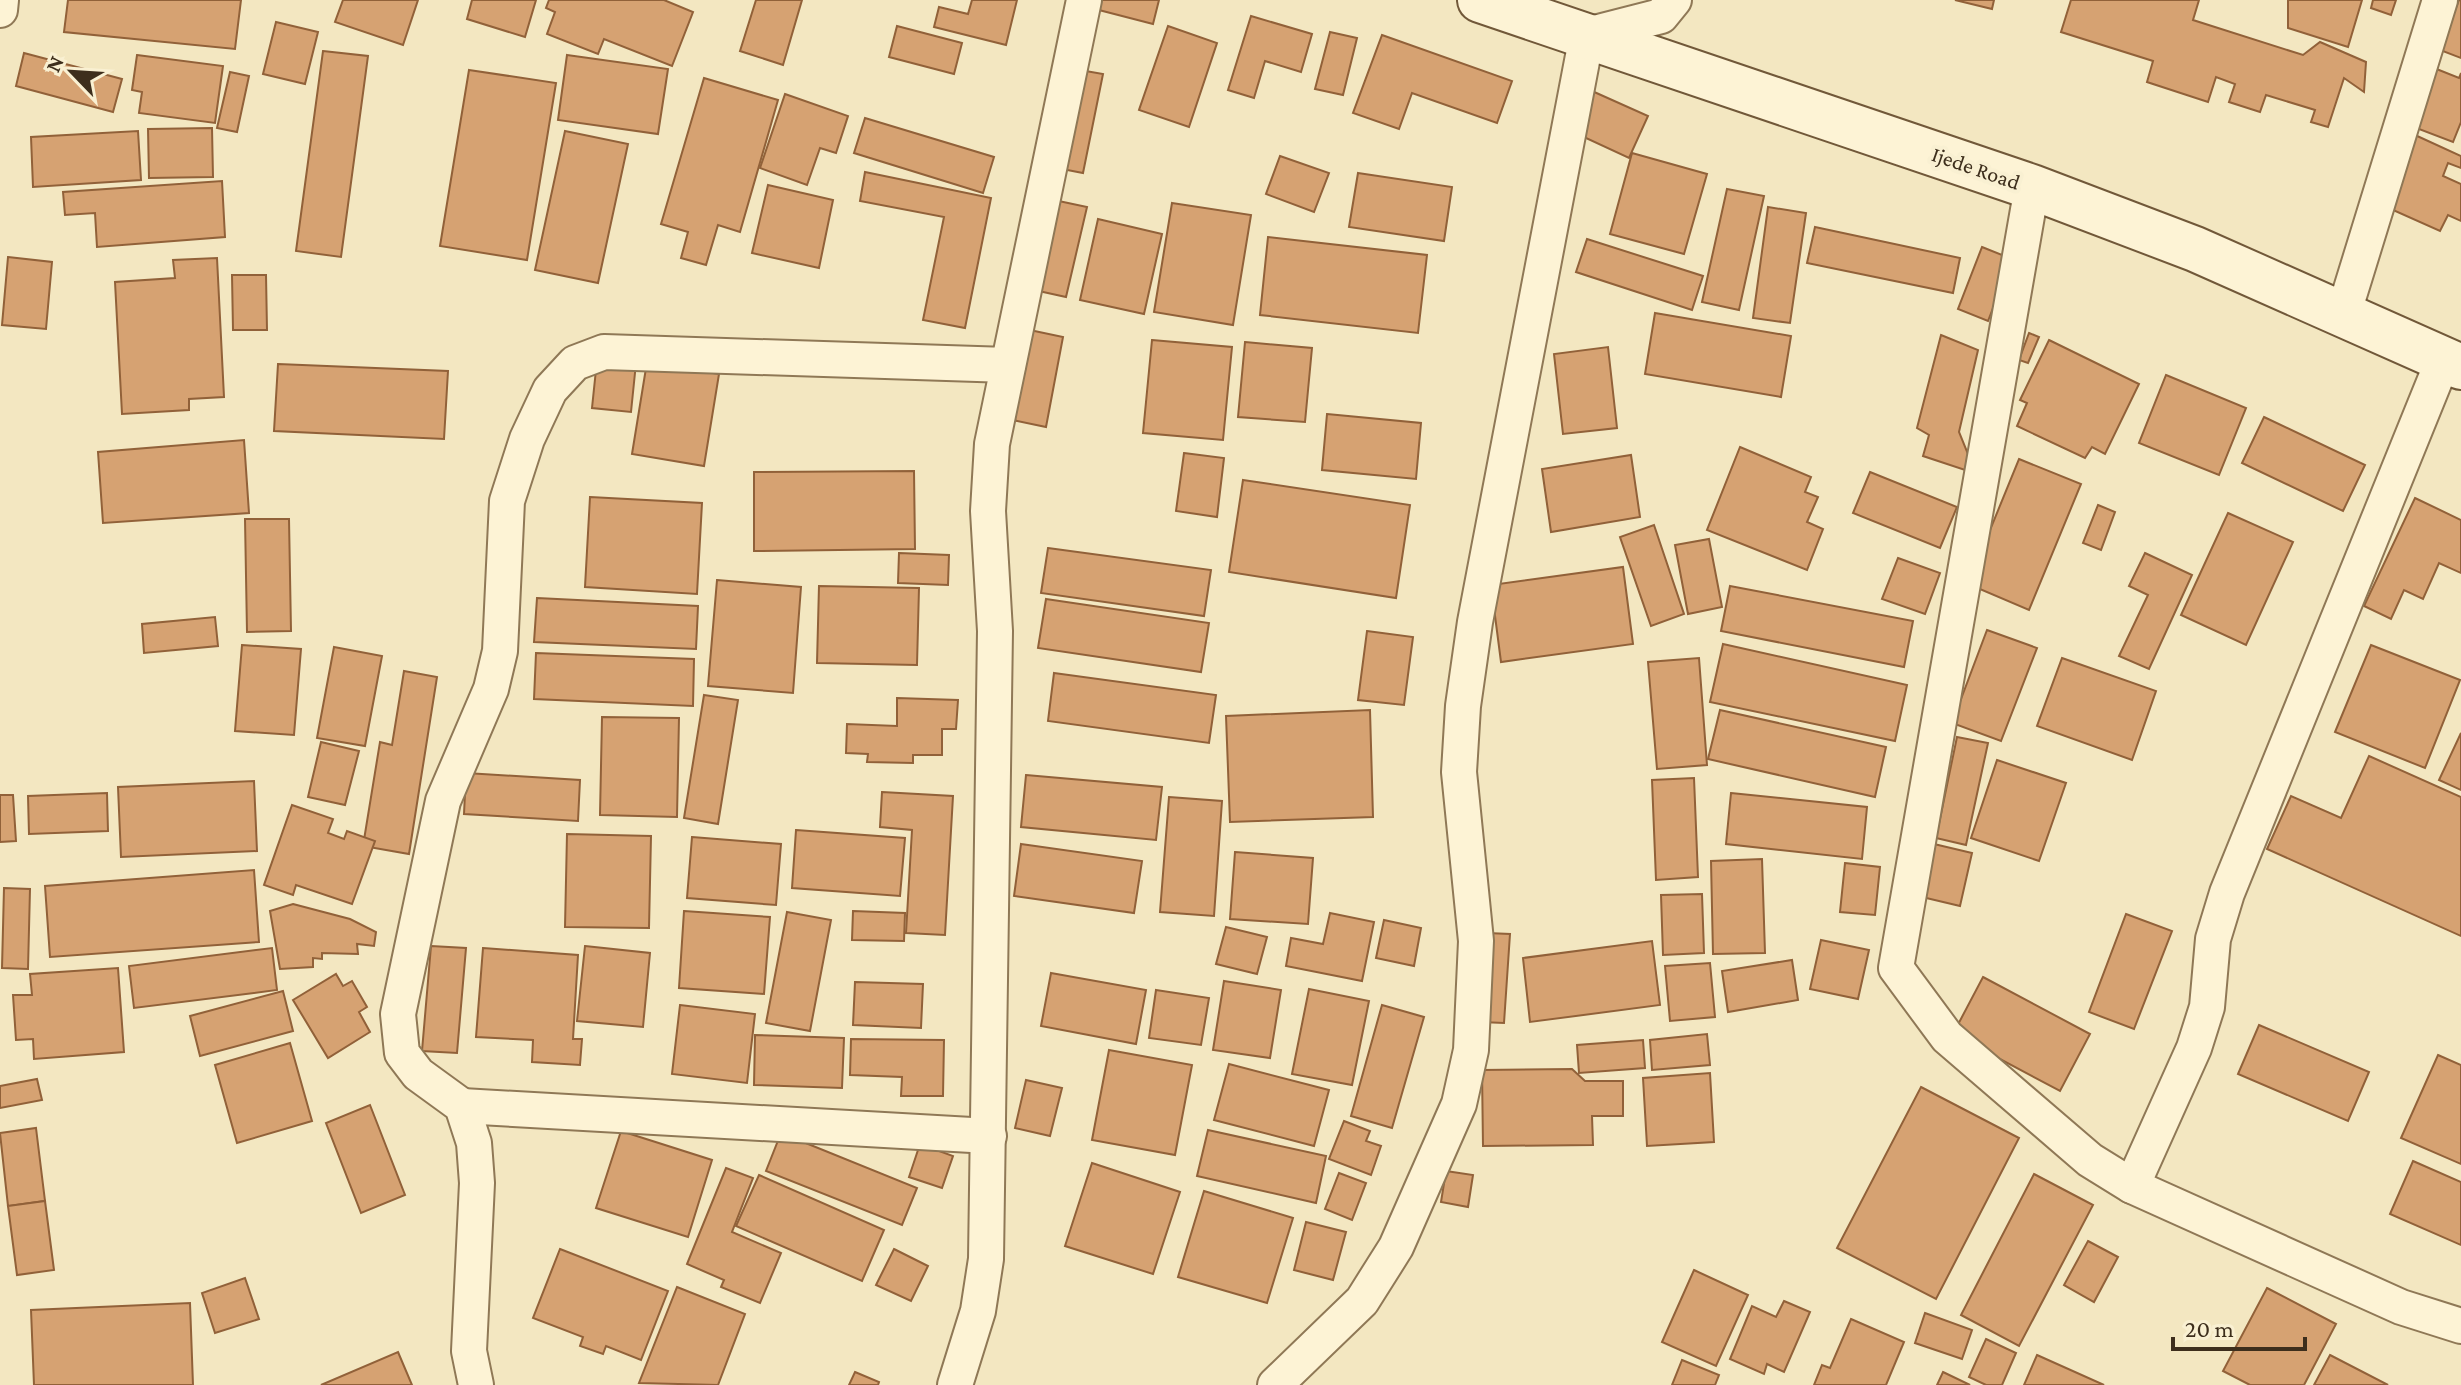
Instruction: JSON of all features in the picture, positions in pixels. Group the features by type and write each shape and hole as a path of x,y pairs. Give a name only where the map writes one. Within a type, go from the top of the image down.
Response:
{"main road":[{"name":"Ijede Road","path":"1480,0 2032,187 2195,249 2452,362"}],"street":[{"path":"0,10 1,0"},
{"path":"955,1385 978,1311 986,1259 995,631 988,511 992,444 1084,0"},
{"path":"1275,1385 1362,1301 1396,1247 1459,1104 1471,1050 1476,941 1459,772 1463,706 1478,606 1587,35 1661,16 1674,0"},
{"path":"2344,312 2440,0"},
{"path":"2032,187 1896,968 1947,1037 2090,1160 2132,1186 2401,1307 2461,1326"},
{"path":"989,1136 462,1106 418,1074 402,1053 398,1014 443,801 491,689 500,651 507,501 527,439 550,390 575,363 604,352 1008,365"},
{"path":"2132,1186 2194,1048 2207,1007 2213,939 2227,893 2452,362"},
{"path":"462,1106 474,1143 477,1183 469,1351 476,1385"}],"building":[{"path":"68,0 241,0 235,49 64,32"},
{"path":"343,0 418,0 403,45 335,22"},
{"path":"472,0 536,0 525,37 467,19"},
{"path":"549,0 664,0 693,12 672,66 604,39 598,54 547,34 555,12 546,8"},
{"path":"756,0 802,0 783,65 740,51"},
{"path":"972,0 1017,0 1006,45 934,27 939,7 968,14"},
{"path":"1098,0 1159,0 1153,24 1095,9"},
{"path":"1955,0 1994,0 1992,9"},
{"path":"2071,0 2199,0 2193,20 2303,55 2320,42 2366,62 2364,92 2344,78 2328,127 2311,122 2315,110 2266,95 2260,112 2229,102 2235,84 2216,77 2208,102 2147,82 2153,61 2061,32"},
{"path":"2288,0 2362,0 2348,47 2288,28"},
{"path":"2373,0 2396,0 2391,15 2371,8"},
{"path":"2461,0 2461,58 2440,50"},
{"path":"1251,16 1312,34 1301,72 1265,61 1254,98 1228,90"},
{"path":"276,22 318,32 305,84 263,74"},
{"path":"897,26 962,43 954,74 889,57"},
{"path":"1168,26 1217,43 1189,127 1139,110"},
{"path":"1330,32 1357,38 1343,95 1315,89"},
{"path":"1382,35 1512,81 1497,123 1412,93 1399,129 1353,113"},
{"path":"323,51 368,56 341,257 296,251"},
{"path":"24,53 122,79 113,112 16,86"},
{"path":"137,55 223,66 215,123 139,113 142,92 132,90"},
{"path":"567,55 668,69 658,134 558,120"},
{"path":"2434,68 2459,78 2461,73 2461,122 2453,142 2411,126"},
{"path":"469,70 556,83 527,260 440,246"},
{"path":"1080,70 1103,74 1083,173 1062,169"},
{"path":"230,72 249,76 237,132 217,128"},
{"path":"704,78 778,100 740,232 718,225 706,265 681,258 688,232 661,224"},
{"path":"1592,91 1648,116 1629,158 1573,132"},
{"path":"785,94 848,116 836,153 820,148 807,185 760,168"},
{"path":"865,118 994,157 983,193 854,153"},
{"path":"212,128 213,177 149,178 148,129"},
{"path":"138,131 141,180 33,187 31,137"},
{"path":"565,131 628,144 598,283 535,270"},
{"path":"2415,135 2461,156 2461,168 2448,163 2443,176 2461,184 2461,221 2448,215 2440,231 2384,206"},
{"path":"1632,153 1707,174 1684,254 1610,234"},
{"path":"1280,156 1329,173 1314,212 1266,194"},
{"path":"865,172 991,198 965,328 923,320 944,217 860,201"},
{"path":"1358,173 1452,187 1444,241 1349,227"},
{"path":"222,181 225,237 97,247 95,213 65,215 63,192"},
{"path":"768,185 833,200 819,268 752,253"},
{"path":"1727,189 1764,196 1739,310 1702,302"},
{"path":"1054,200 1087,207 1066,297 1034,290"},
{"path":"1172,203 1251,215 1233,325 1154,312"},
{"path":"1768,207 1806,213 1790,323 1753,318"},
{"path":"1098,219 1162,234 1144,314 1080,300"},
{"path":"1815,227 1960,258 1953,293 1807,263"},
{"path":"1268,237 1427,255 1418,333 1260,315"},
{"path":"1587,239 1703,276 1692,310 1576,272"},
{"path":"1982,247 2012,259 1988,321 1958,309"},
{"path":"8,257 52,262 46,329 2,325"},
{"path":"217,258 224,397 189,399 189,410 122,414 115,282 175,278 173,260"},
{"path":"232,275 266,275 267,330 233,330"},
{"path":"1655,313 1791,336 1781,397 1645,374"},
{"path":"1025,329 1063,337 1046,427 1008,419"},
{"path":"2029,333 2039,337 2028,363 2019,360"},
{"path":"1941,335 1978,350 1959,432 1968,454 1965,470 1923,456 1929,435 1917,428"},
{"path":"1152,340 1232,347 1223,440 1143,433"},
{"path":"2049,340 2139,384 2105,454 2092,447 2085,458 2017,426 2027,403 2020,400"},
{"path":"1245,342 1312,348 1305,422 1238,417"},
{"path":"1608,347 1617,428 1563,434 1554,354"},
{"path":"597,360 636,363 631,412 592,408"},
{"path":"647,362 719,374 704,466 632,454"},
{"path":"278,364 448,371 444,439 274,431"},
{"path":"2166,375 2246,408 2219,475 2139,443"},
{"path":"1327,414 1421,423 1416,479 1322,470"},
{"path":"2264,417 2365,465 2343,511 2242,463"},
{"path":"244,440 249,513 103,523 98,452"},
{"path":"1740,447 1811,477 1805,492 1818,497 1807,522 1823,529 1807,570 1707,530"},
{"path":"1184,453 1224,458 1217,517 1176,511"},
{"path":"1631,455 1640,517 1551,532 1542,469"},
{"path":"2019,459 2081,484 2029,610 1968,584"},
{"path":"914,471 915,549 754,551 754,472"},
{"path":"1870,472 1957,507 1940,548 1853,513"},
{"path":"1243,480 1410,505 1396,598 1229,572"},
{"path":"590,497 702,503 697,594 585,587"},
{"path":"2415,498 2461,520 2461,573 2439,563 2423,599 2404,590 2391,619 2364,606"},
{"path":"2098,505 2115,512 2101,550 2083,543"},
{"path":"2228,513 2293,542 2246,645 2181,615"},
{"path":"245,519 289,519 291,631 247,632"},
{"path":"1654,525 1684,614 1651,626 1620,537"},
{"path":"1709,539 1722,607 1688,614 1675,545"},
{"path":"1048,548 1211,570 1204,616 1041,593"},
{"path":"899,553 949,555 948,585 898,583"},
{"path":"2145,553 2192,575 2149,669 2119,656 2148,595 2129,586"},
{"path":"1898,558 1940,573 1925,614 1882,599"},
{"path":"1623,567 1633,644 1501,662 1491,585"},
{"path":"717,580 801,587 793,693 708,686"},
{"path":"819,586 919,588 917,665 817,663"},
{"path":"1730,586 1913,621 1904,667 1721,631"},
{"path":"537,598 698,606 696,649 534,642"},
{"path":"1046,599 1209,623 1201,672 1038,648"},
{"path":"215,617 218,646 144,653 142,624"},
{"path":"1987,630 2037,648 2001,741 1952,723"},
{"path":"1367,631 1413,637 1404,705 1358,700"},
{"path":"1723,644 1907,685 1895,741 1710,702"},
{"path":"242,645 301,649 294,735 235,731"},
{"path":"2371,645 2460,680 2425,768 2335,732"},
{"path":"334,647 382,656 365,746 317,738"},
{"path":"536,653 694,659 693,706 534,699"},
{"path":"1699,658 1707,765 1657,769 1648,662"},
{"path":"2062,658 2156,691 2132,760 2037,726"},
{"path":"404,671 437,677 409,854 363,846 380,742 392,745"},
{"path":"1054,673 1216,695 1209,743 1048,721"},
{"path":"704,695 738,700 718,824 684,818"},
{"path":"897,698 958,700 956,729 942,729 942,755 913,755 913,763 867,762 868,754 846,753 847,724 897,726"},
{"path":"1370,710 1373,817 1230,822 1226,716"},
{"path":"1720,710 1886,747 1875,797 1708,759"},
{"path":"602,717 679,718 677,817 600,815"},
{"path":"2461,733 2461,790 2439,780"},
{"path":"1957,737 1988,743 1966,845 1936,838"},
{"path":"321,742 359,751 345,805 308,797"},
{"path":"2369,756 2461,797 2461,936 2267,849 2291,796 2341,818"},
{"path":"1997,760 2066,783 2039,861 1971,838"},
{"path":"466,773 580,780 578,821 464,814"},
{"path":"1026,775 1162,787 1156,840 1021,827"},
{"path":"1694,778 1698,877 1656,880 1652,780"},
{"path":"254,781 257,851 121,857 118,787"},
{"path":"882,792 953,796 945,935 906,933 912,830 880,827"},
{"path":"107,793 108,831 29,834 28,796"},
{"path":"1731,793 1867,807 1862,859 1726,844"},
{"path":"0,795 13,795 16,841 0,842"},
{"path":"1169,797 1222,801 1214,916 1160,912"},
{"path":"292,805 333,819 328,833 344,839 347,831 375,841 352,904 296,885 293,895 264,885"},
{"path":"796,830 905,838 900,896 792,888"},
{"path":"567,834 651,836 649,928 565,927"},
{"path":"692,837 781,844 776,905 687,898"},
{"path":"1021,844 1142,861 1134,913 1014,896"},
{"path":"1934,844 1972,853 1960,906 1922,897"},
{"path":"1235,852 1313,858 1308,924 1230,919"},
{"path":"1762,859 1765,953 1713,954 1711,861"},
{"path":"1845,863 1880,867 1875,915 1840,912"},
{"path":"254,870 259,942 50,957 45,886"},
{"path":"4,888 30,889 28,969 2,968"},
{"path":"1702,894 1704,953 1663,955 1661,895"},
{"path":"293,904 350,919 376,932 374,946 357,944 358,954 322,953 322,959 313,958 313,967 280,969 270,911"},
{"path":"684,911 770,917 764,994 679,988"},
{"path":"853,911 905,913 904,941 852,940"},
{"path":"787,912 831,920 810,1031 766,1023"},
{"path":"1330,913 1374,922 1362,981 1286,966 1291,938 1323,944"},
{"path":"2126,914 2172,931 2134,1029 2089,1012"},
{"path":"1384,920 1421,928 1414,966 1376,958"},
{"path":"1226,927 1267,937 1257,974 1216,964"},
{"path":"1487,933 1510,934 1504,1023 1481,1022"},
{"path":"1821,940 1869,950 1858,999 1810,989"},
{"path":"1652,941 1660,1005 1530,1022 1523,958"},
{"path":"431,946 466,948 457,1053 422,1051"},
{"path":"585,946 650,953 643,1027 577,1021"},
{"path":"272,948 277,990 134,1008 129,966"},
{"path":"483,948 578,955 573,1039 582,1039 580,1065 532,1062 533,1040 476,1037"},
{"path":"1792,960 1798,1000 1728,1012 1722,971"},
{"path":"1710,963 1715,1017 1670,1021 1665,966"},
{"path":"118,968 124,1052 34,1059 33,1039 16,1040 13,995 32,995 30,974"},
{"path":"1051,973 1146,990 1136,1044 1041,1026"},
{"path":"336,974 343,986 352,981 367,1007 359,1012 370,1032 328,1058 293,1000"},
{"path":"1983,977 2090,1034 2060,1091 1953,1034"},
{"path":"1224,981 1281,990 1270,1058 1213,1050"},
{"path":"855,982 923,984 921,1028 853,1025"},
{"path":"1309,989 1369,1001 1352,1085 1292,1074"},
{"path":"1156,990 1209,998 1201,1045 1149,1038"},
{"path":"283,991 293,1031 200,1056 190,1016"},
{"path":"680,1005 755,1014 747,1083 672,1074"},
{"path":"1382,1005 1424,1017 1392,1128 1351,1116"},
{"path":"2259,1025 2369,1072 2348,1121 2238,1074"},
{"path":"1707,1034 1710,1065 1652,1070 1650,1040"},
{"path":"755,1035 844,1038 842,1088 754,1085"},
{"path":"851,1039 944,1040 943,1096 901,1096 902,1077 850,1075"},
{"path":"1643,1040 1645,1068 1579,1073 1577,1045"},
{"path":"290,1043 312,1121 237,1143 215,1065"},
{"path":"1109,1050 1192,1065 1175,1155 1092,1140"},
{"path":"2438,1055 2461,1065 2461,1164 2401,1138"},
{"path":"1229,1064 1329,1090 1314,1146 1214,1120"},
{"path":"1572,1069 1585,1081 1623,1081 1623,1116 1592,1116 1593,1145 1483,1146 1482,1070"},
{"path":"1710,1073 1714,1142 1647,1146 1643,1078"},
{"path":"37,1079 42,1100 0,1108 0,1086"},
{"path":"1026,1080 1062,1088 1050,1136 1015,1128"},
{"path":"1921,1087 2019,1138 1936,1299 1837,1248"},
{"path":"370,1105 405,1195 361,1213 326,1123"},
{"path":"1344,1121 1370,1131 1366,1141 1381,1146 1371,1175 1329,1159"},
{"path":"36,1128 45,1201 8,1206 0,1133"},
{"path":"1208,1130 1326,1156 1316,1203 1197,1176"},
{"path":"621,1131 712,1160 688,1237 596,1208"},
{"path":"781,1133 917,1188 902,1225 766,1171"},
{"path":"920,1144 953,1156 942,1188 909,1177"},
{"path":"2413,1161 2461,1182 2461,1245 2390,1214"},
{"path":"1092,1163 1180,1192 1153,1274 1065,1246"},
{"path":"726,1168 753,1178 732,1232 781,1253 760,1303 721,1287 724,1280 687,1264"},
{"path":"1446,1171 1473,1175 1468,1207 1441,1202"},
{"path":"1339,1173 1366,1183 1352,1220 1325,1209"},
{"path":"2034,1174 2093,1205 2019,1346 1961,1315"},
{"path":"759,1175 884,1230 862,1281 736,1226"},
{"path":"1204,1191 1293,1218 1267,1303 1178,1277"},
{"path":"45,1201 54,1270 17,1275 8,1206"},
{"path":"1306,1222 1346,1232 1333,1280 1294,1270"},
{"path":"2088,1241 2118,1257 2094,1302 2064,1285"},
{"path":"560,1249 668,1291 641,1360 606,1346 603,1354 580,1346 583,1337 533,1318"},
{"path":"894,1249 928,1266 911,1301 876,1285"},
{"path":"1694,1270 1748,1295 1716,1366 1662,1342"},
{"path":"245,1278 259,1319 215,1333 202,1293"},
{"path":"677,1287 745,1314 718,1385 639,1383"},
{"path":"2267,1288 2336,1324 2304,1385 2250,1385 2223,1371"},
{"path":"1784,1301 1810,1312 1784,1372 1767,1364 1764,1374 1730,1359 1752,1306 1776,1317"},
{"path":"190,1303 193,1385 34,1385 31,1310"},
{"path":"1925,1313 1972,1330 1962,1359 1915,1343"},
{"path":"1851,1319 1904,1342 1886,1385 1814,1385 1822,1365 1830,1368"},
{"path":"1986,1339 2016,1353 2002,1385 1986,1385 1969,1377"},
{"path":"398,1352 412,1385 321,1385"},
{"path":"2037,1355 2104,1385 2024,1385"},
{"path":"2330,1355 2388,1385 2314,1385"},
{"path":"1682,1360 1719,1375 1715,1385 1672,1385"},
{"path":"855,1372 879,1382 878,1385 849,1385"},
{"path":"1943,1372 1970,1385 1937,1385"}]}
